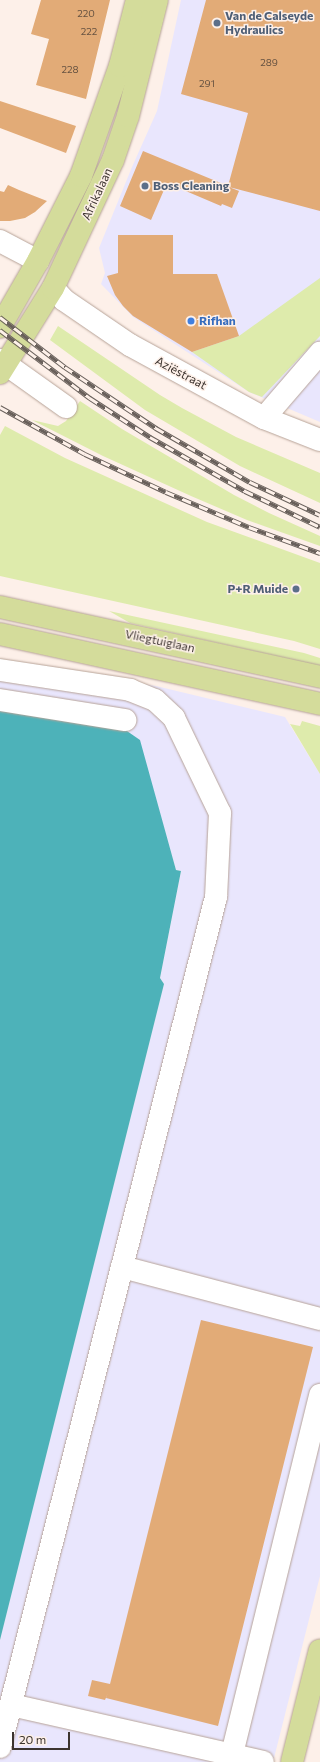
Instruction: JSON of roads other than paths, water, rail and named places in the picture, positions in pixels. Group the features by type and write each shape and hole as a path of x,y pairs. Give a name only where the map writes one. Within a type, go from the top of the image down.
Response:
{"main road":[{"name":"Afrikalaan","path":"0,327 38,261 81,176 120,66 137,0"},
{"name":"Afrikalaan","path":"2,366 53,288 113,160 128,116 157,0"},
{"name":"Vliegtuiglaan","path":"0,607 320,677"},
{"path":"0,634 320,704"},
{"path":"292,1762 320,1650"}],"street":[{"path":"0,241 38,261"},
{"name":"Aziëstraat","path":"53,288 64,300 130,345 264,418 320,440"},
{"path":"264,418 320,353"},
{"path":"2,366 66,407"},
{"path":"0,670 130,690 155,700 174,718 220,813 216,897 0,1747"},
{"path":"0,700 125,720"},
{"path":"122,1268 320,1319"},
{"path":"232,1754 320,1395"},
{"path":"11,1705 263,1762"}],"water":[{"path":"0,709 124,729 140,740 176,870 181,871 160,978 164,984 0,1640"}],"railway":[{"path":"0,317 65,367 156,428 250,482 320,515"},
{"path":"0,330 90,398 150,437 245,491 320,527"},
{"path":"0,407 85,454 166,492 249,527 320,553"}],"place":[{"name":"Van de Calseyde Hydraulics","path":"217,23"},
{"name":"Boss Cleaning","path":"145,186"},
{"name":"Rifhan","path":"191,321"},
{"name":"P+R Muide","path":"296,589"}]}
